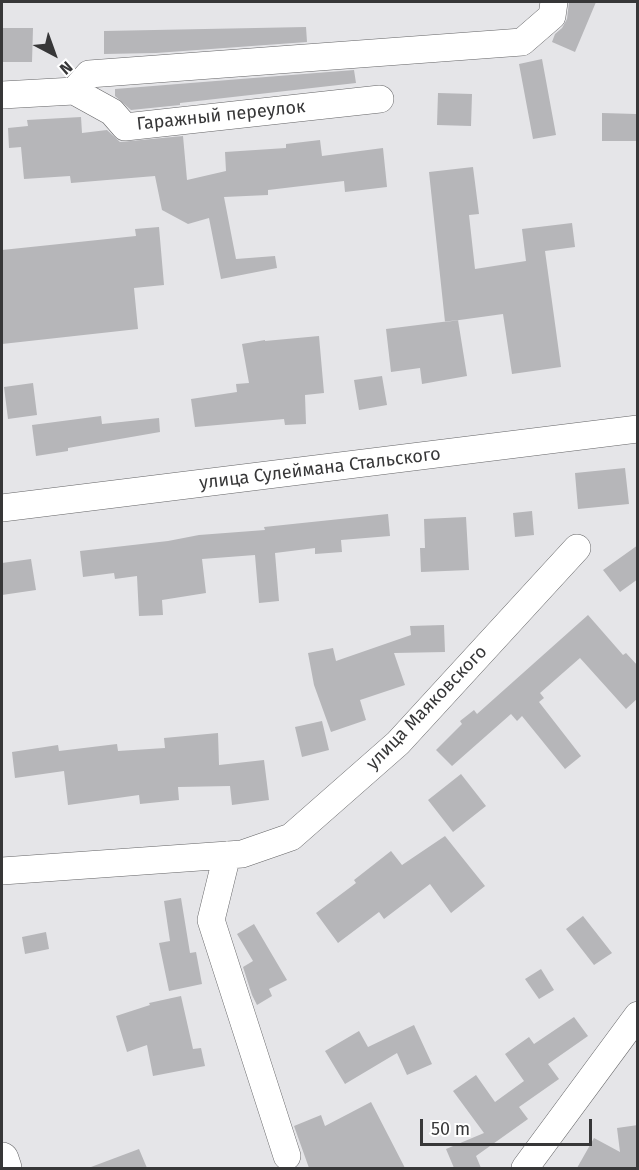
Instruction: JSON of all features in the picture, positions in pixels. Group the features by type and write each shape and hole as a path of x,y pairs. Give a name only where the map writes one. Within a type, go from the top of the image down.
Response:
{"street":[{"path":"2,95 74,91 89,74 522,42 552,16 554,2"},
{"name":"Гаражный переулок","path":"74,91 112,112 125,127 380,99"},
{"name":"улица Сулеймана Стальского","path":"2,508 638,429"},
{"name":"улица Маяковского","path":"2,871 242,854 291,837 398,743 577,548"},
{"path":"226,855 211,920 287,1156"},
{"path":"525,1168 638,1015"},
{"path":"2,1159 5,1168"}],"building":[{"path":"569,2 596,2 575,52 552,42 555,34 567,19"},
{"path":"306,27 307,42 156,53 104,54 104,31"},
{"path":"2,28 33,28 32,62 2,62"},
{"path":"542,59 556,135 533,139 519,64"},
{"path":"354,70 356,83 180,103 180,105 131,110 115,96 115,89"},
{"path":"438,93 472,94 471,126 437,125"},
{"path":"602,113 636,114 636,141 602,141"},
{"path":"81,117 82,133 107,130 120,142 183,136 187,180 226,171 225,152 286,148 286,144 320,140 322,156 383,148 387,187 345,192 344,181 268,190 268,195 224,197 236,259 275,256 277,268 221,279 209,218 188,224 162,210 155,176 71,183 70,176 24,179 21,147 9,148 8,128 28,126 27,120"},
{"path":"473,167 479,214 469,215 475,269 526,261 522,229 572,223 575,247 545,251 561,367 512,374 503,314 445,322 429,172"},
{"path":"159,227 164,285 134,288 138,329 2,344 2,250 136,236 135,229"},
{"path":"458,320 467,376 422,384 420,368 391,372 386,329"},
{"path":"319,336 324,393 305,395 306,424 285,425 284,419 195,427 191,399 237,392 236,384 249,383 242,344"},
{"path":"382,376 387,405 359,410 354,380"},
{"path":"33,383 37,415 8,419 4,387"},
{"path":"101,416 102,424 159,418 160,432 36,456 32,425"},
{"path":"625,468 629,504 578,509 575,473"},
{"path":"532,511 534,535 515,537 513,513"},
{"path":"388,514 390,536 341,540 342,552 315,554 315,548 275,553 279,601 259,603 255,555 202,559 206,593 162,600 163,615 139,616 137,576 115,579 114,573 83,577 80,551 168,541 199,535 265,530 264,527"},
{"path":"466,517 469,570 421,572 420,548 425,548 424,519"},
{"path":"638,545 638,579 620,592 603,570"},
{"path":"31,559 36,590 2,595 2,563"},
{"path":"588,615 623,655 626,653 638,666 638,698 626,709 580,658 540,693 544,698 539,702 581,756 565,769 522,716 517,721 511,714 452,766 436,750 462,724 460,721 474,710 477,714"},
{"path":"444,625 445,652 394,653 405,685 360,700 366,720 331,732 314,685 308,653 333,648 336,661 411,635 410,626"},
{"path":"322,721 329,750 302,757 295,727"},
{"path":"218,733 219,765 264,760 269,800 232,805 230,786 178,787 179,800 140,804 139,795 68,805 64,771 15,778 12,752 58,745 59,751 117,744 118,751 165,748 164,738"},
{"path":"461,774 486,806 453,832 428,800"},
{"path":"445,836 485,886 451,913 430,884 384,919 379,912 338,943 316,913 356,883 354,880 391,851 402,865"},
{"path":"181,898 190,953 196,952 202,984 169,991 159,943 170,941 164,901"},
{"path":"583,916 612,953 594,965 566,929"},
{"path":"254,924 287,980 269,989 272,996 257,1005 243,967 253,961 237,934"},
{"path":"46,932 49,949 25,954 22,937"},
{"path":"541,969 554,990 539,999 525,979"},
{"path":"181,996 193,1049 201,1048 205,1066 153,1076 147,1045 127,1052 116,1016 150,1005 149,1003"},
{"path":"574,1017 588,1036 548,1064 559,1079 519,1107 528,1119 476,1156 481,1168 454,1168 446,1149 484,1133 453,1091 476,1075 495,1102 524,1081 505,1054 529,1037 534,1044"},
{"path":"414,1025 432,1064 407,1075 397,1053 345,1084 325,1051 359,1031 368,1047"},
{"path":"371,1102 405,1168 309,1168 294,1126 321,1115 325,1126"},
{"path":"638,1125 638,1168 577,1168 594,1138 620,1152 617,1128"},
{"path":"139,1149 147,1168 91,1167"}]}
